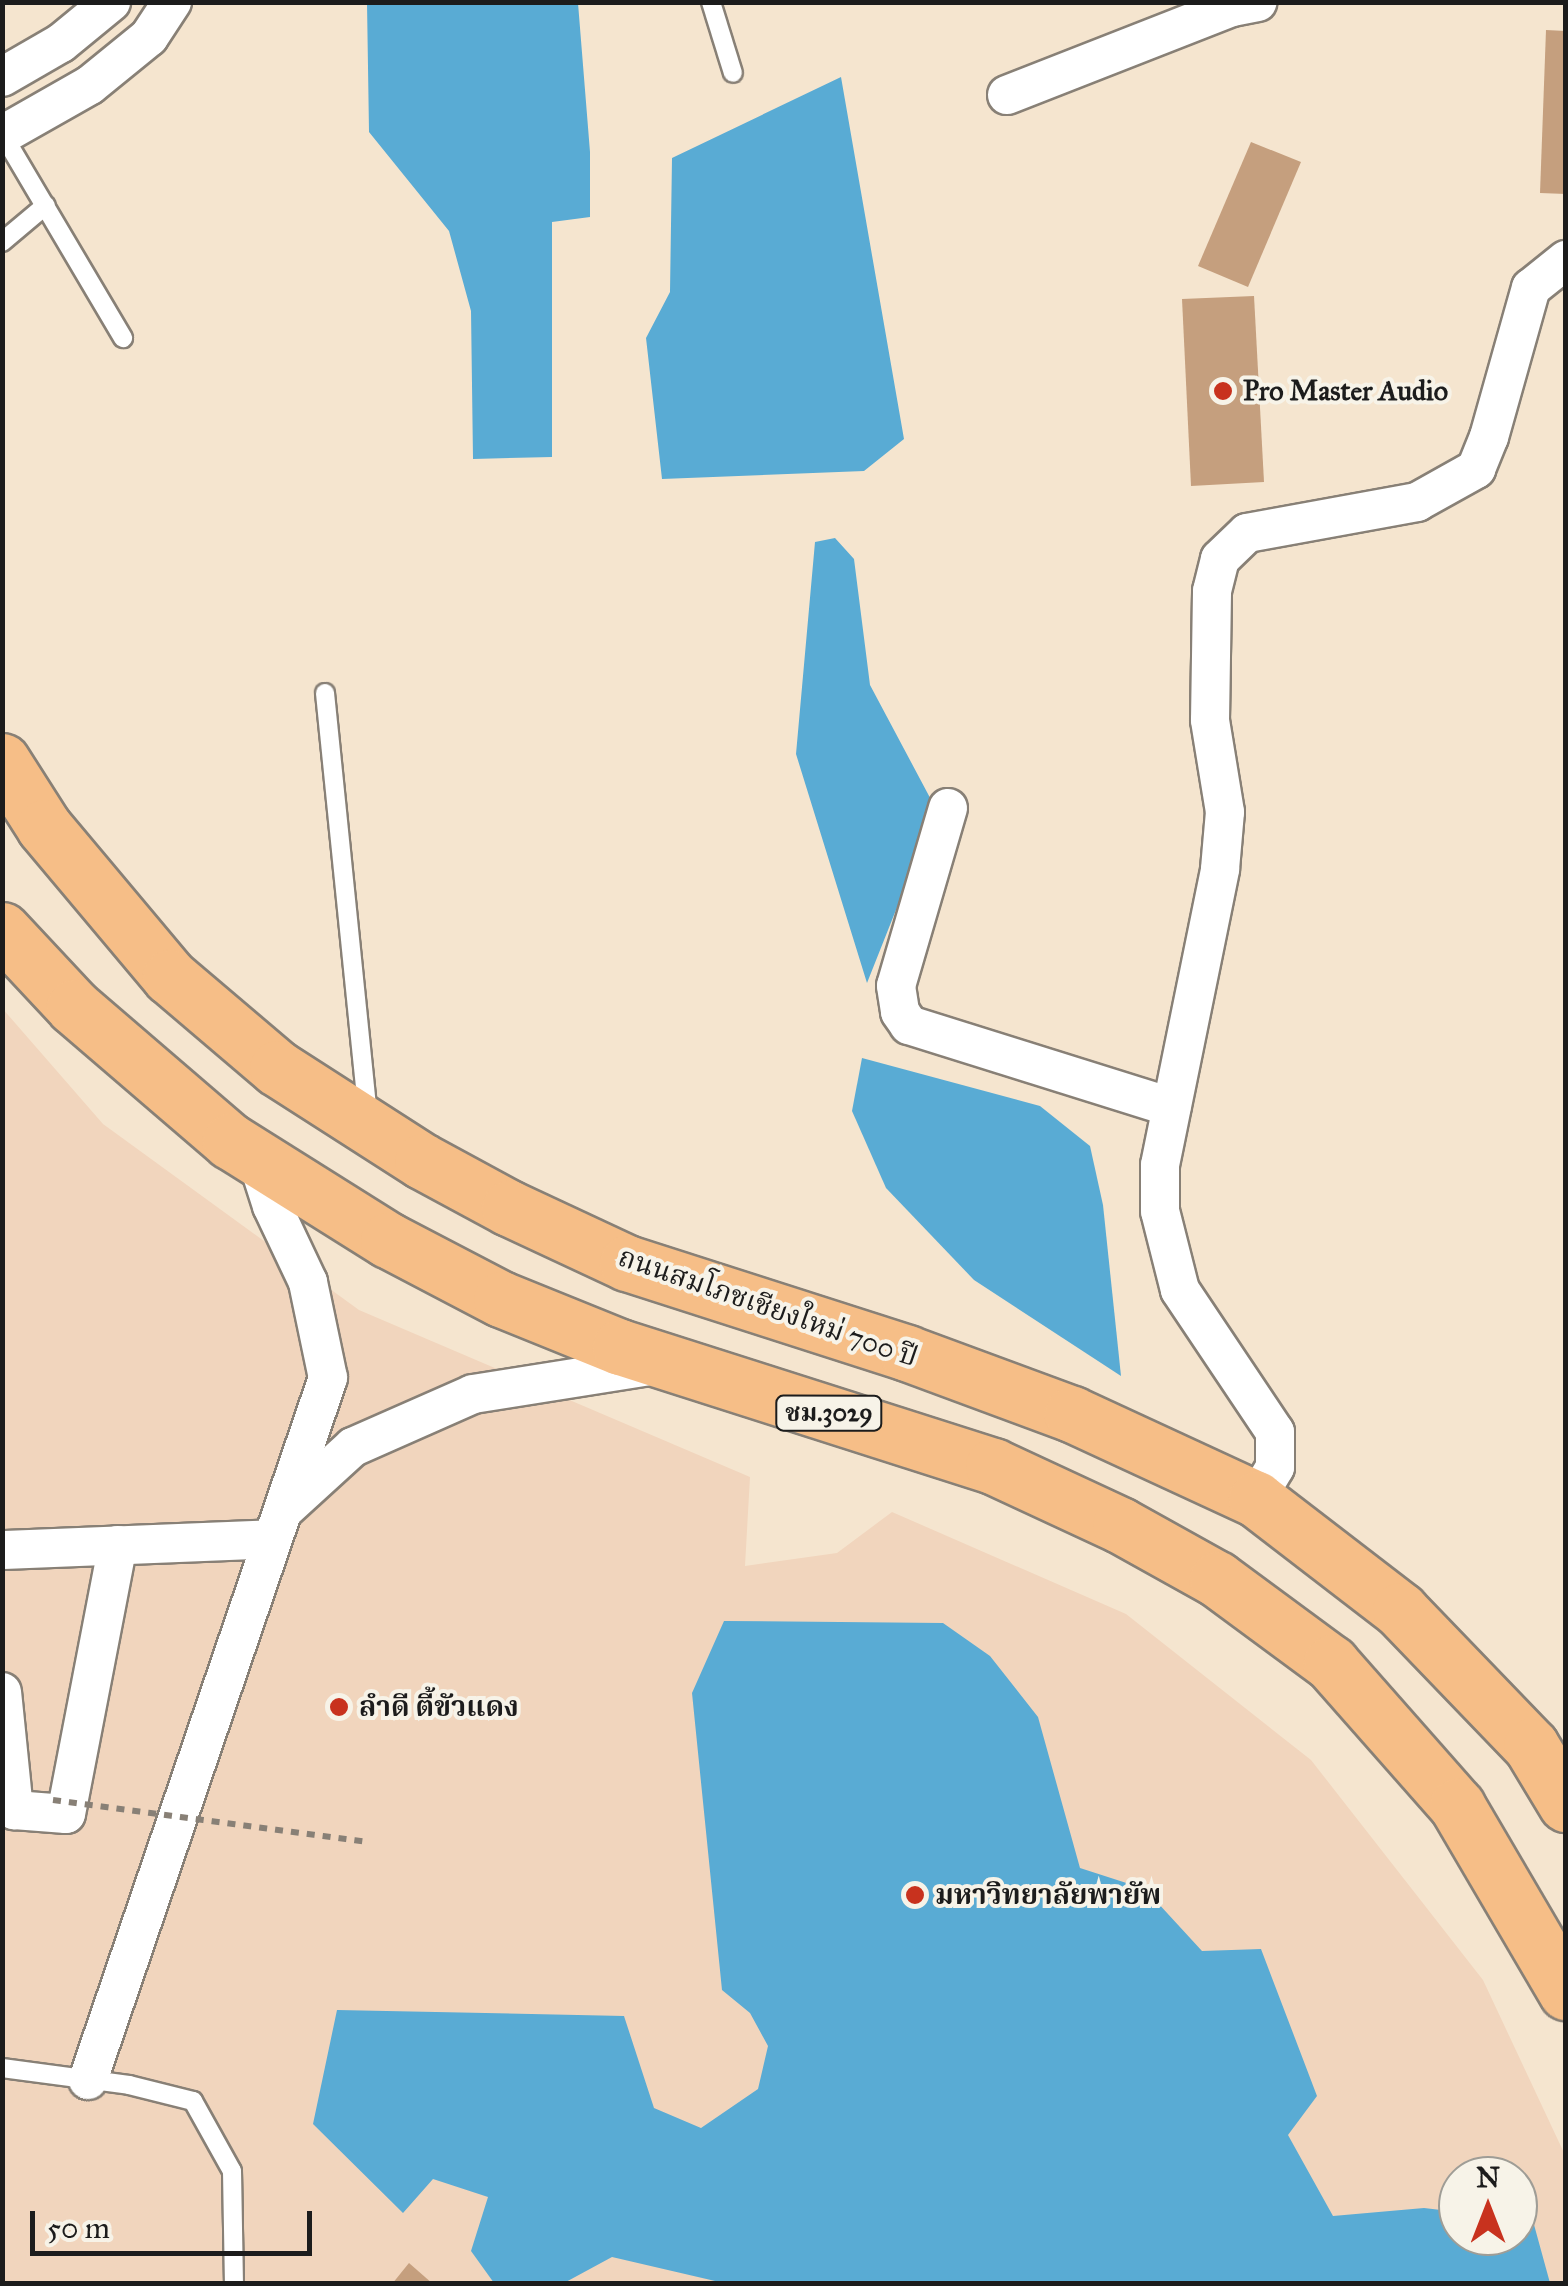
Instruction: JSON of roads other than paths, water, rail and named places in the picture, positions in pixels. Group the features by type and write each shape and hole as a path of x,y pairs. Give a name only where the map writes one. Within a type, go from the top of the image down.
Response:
{"main road":[{"name":"ถนนสมโภชเชียงใหม่ 700 ปี","path":"2,761 44,827 170,977 277,1068 369,1128 509,1208 627,1263 907,1354 1072,1414 1256,1500 1400,1610 1531,1746 1566,1804"},
{"name":"ชม.3029","path":"2,930 74,1006 230,1140 388,1240 500,1299 670,1363 993,1466 1120,1525 1217,1579 1331,1664 1457,1806 1566,1992"}],"street":[{"path":"2,77 61,44 111,2"},
{"path":"3,135 90,86 149,36 172,2"},
{"path":"1008,95 1232,7 1258,2"},
{"path":"1256,1500 1274,1468 1274,1432 1267,1414 1204,1330 1180,1290 1160,1211 1160,1165 1220,870 1224,812 1210,720 1212,592 1220,559 1247,532 1417,502 1476,469 1489,437 1531,288 1566,260"},
{"path":"948,808 896,986 900,1012 909,1025 1172,1107"},
{"path":"88,2080 328,1378 308,1282 272,1206 256,1156"},
{"path":"2,1550 118,1545 276,1527 353,1448 473,1394 670,1363"},
{"path":"2,1692 14,1810 66,1814 118,1545"}],"lane":[{"path":"711,2 732,73"},
{"path":"3,135 123,338"},
{"path":"2,242 46,205"},
{"path":"325,693 369,1128"},
{"path":"2,2068 194,2101 232,2171 234,2284"}],"water":[{"path":"367,3 578,3 590,152 590,217 552,222 552,457 473,459 471,311 449,231 369,132"},
{"path":"841,77 904,439 864,471 662,479 646,338 670,292 672,158"},
{"path":"835,538 854,559 870,685 936,809 867,983 796,754 815,542"},
{"path":"862,1058 1040,1106 1090,1146 1103,1205 1121,1376 974,1280 886,1188 852,1111"},
{"path":"724,1621 943,1623 990,1656 1038,1717 1080,1868 1145,1889 1202,1951 1261,1949 1317,2096 1288,2135 1333,2216 1438,2210 1438,2256 1538,2256 1538,2239 1550,2283 728,2284 612,2257 564,2283 494,2283 471,2251 488,2197 433,2179 403,2213 313,2124 337,2010 624,2016 654,2108 701,2128 758,2089 768,2046 750,2013 722,1990 692,1693"}],"place":[{"name":"Pro Master Audio","path":"1223,391"},
{"name":"ลำดี ตี้ขัวแดง","path":"339,1707"},
{"name":"มหาวิทยาลัยพายัพ","path":"915,1895"}]}
